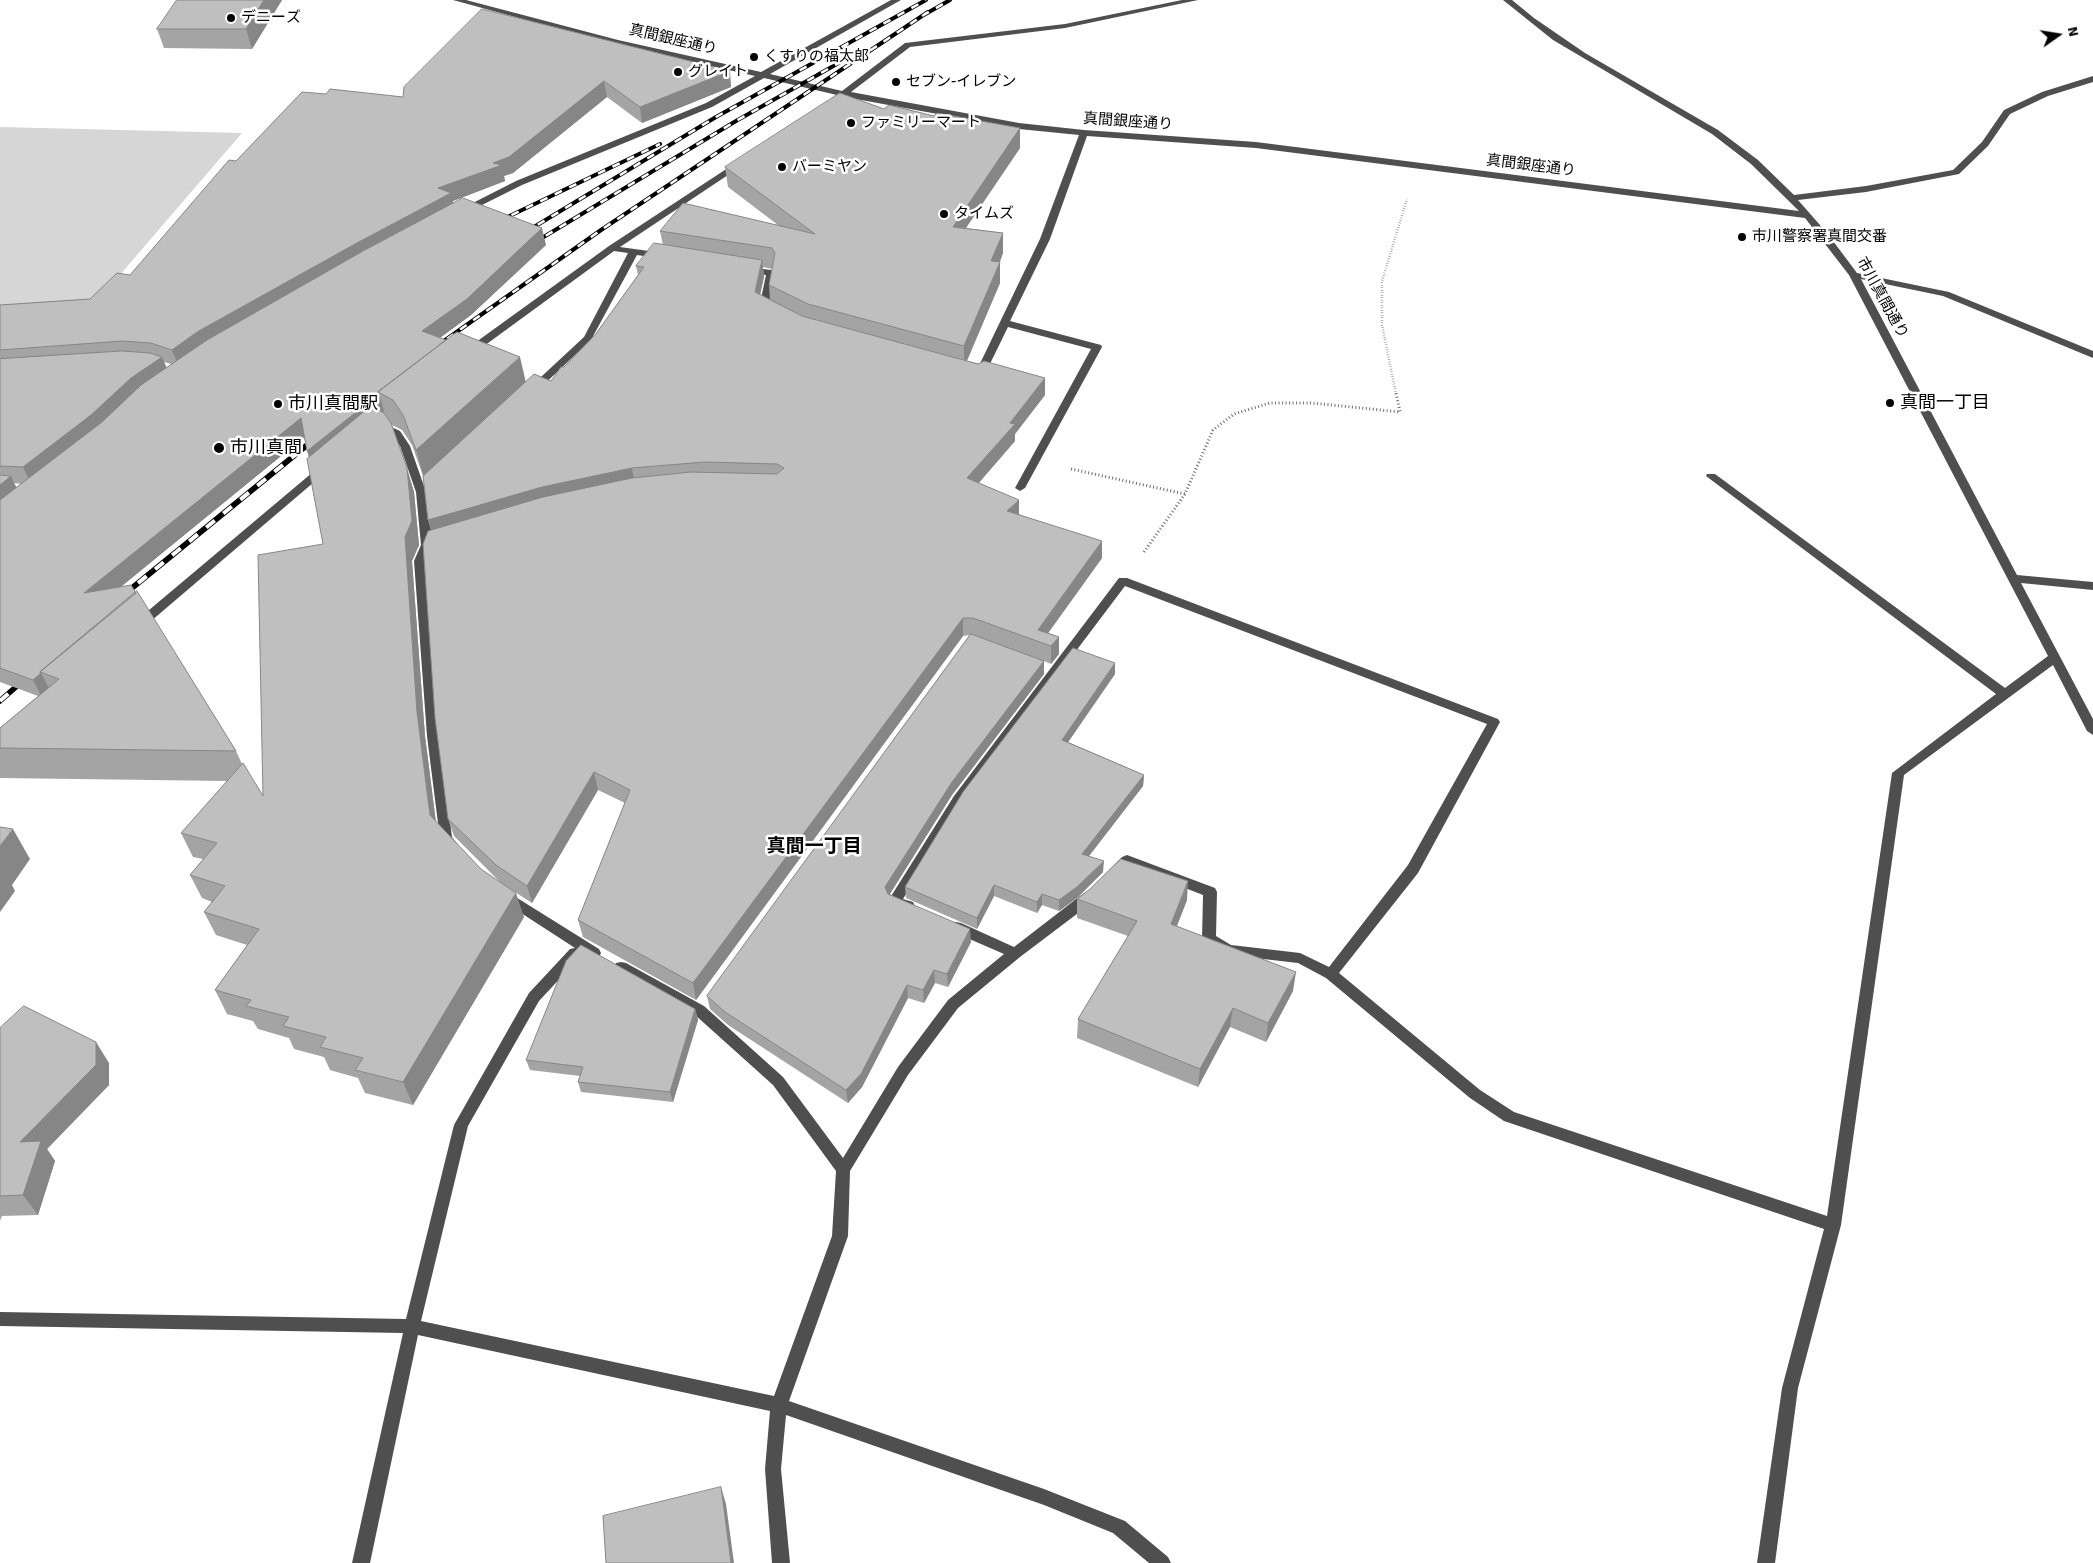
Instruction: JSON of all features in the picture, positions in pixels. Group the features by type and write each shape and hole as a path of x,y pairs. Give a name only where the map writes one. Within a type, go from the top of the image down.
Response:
{"street":[{"name":"真間銀座通り","path":"457,0 618,42 844,94 1020,126 1084,133 1256,145 1806,215"},
{"path":"451,218 519,183 709,105 897,0"},
{"path":"820,110 908,45 1065,26 1194,0"},
{"name":"市川真間通り","path":"1507,0 1527,18 1585,58 1715,132 1757,165 1791,198 1832,244 1854,275 2093,731"},
{"path":"1791,198 1866,189 1956,172 1985,144 2006,112 2045,94 2093,78"},
{"path":"970,374 979,376 1045,239 1084,133"},
{"path":"461,358 612,248 753,154"},
{"path":"612,248 673,258"},
{"path":"522,399 588,338 634,251"},
{"path":"741,269 771,274 764,308 782,316"},
{"path":"1854,275 1946,294 2093,355"},
{"path":"1005,323 1097,347 1020,488"},
{"path":"377,423 396,433 405,446 424,489 432,543 420,561 433,736 446,839 460,853"},
{"path":"129,632 332,461"},
{"path":"1711,476 2004,694"},
{"path":"2015,580 2093,586"},
{"path":"921,912 895,900 958,799 1049,669 1123,581 1494,722 1413,869 1331,974"},
{"path":"1766,1563 1790,1388 1833,1225 1898,773 2054,658"},
{"path":"781,1563 773,1470 779,1405 840,1236 843,1170 903,1071 953,1004 1015,953 1082,903 1127,860 1210,892 1209,940 1229,950 1300,958 1331,974 1475,1094 1509,1117 1833,1225"},
{"path":"495,888 582,946 702,1006 778,1081 843,1170"},
{"path":"947,923 1015,953"},
{"path":"361,1563 412,1326 461,1125 534,997 582,946"},
{"path":"0,1319 412,1326 779,1405 1044,1497 1119,1527 1162,1563"}],"path":[{"path":"1123,581 1185,494 1213,430 1234,414 1270,403 1312,403 1400,412 1382,326 1382,281 1417,165"},
{"path":"1035,461 1185,494"}],"shaded area":[{"path":"0,127 242,133 94,305 0,307"}],"building":[{"path":"177,0 264,0 246,29 157,29"},
{"path":"482,9 730,71 640,107 604,81 509,157 493,163 502,165 438,188 451,193 197,332 172,350 151,343 122,341 0,350 0,305 90,299 117,273 130,275 229,160 236,161 302,92 326,94 330,89 403,97 404,87"},
{"path":"840,93 884,109 889,105 934,116 937,113 1020,128 953,227 1003,233 991,261 1000,262 964,346 808,304 769,285 775,253 772,248 660,231 683,203 815,234 725,167"},
{"path":"463,198 542,228 467,299 422,331 446,340 378,392 379,394 307,451 301,418 84,593 131,585 136,593 40,672 33,680 0,668 0,500 102,422 141,385 207,340 363,251"},
{"path":"654,243 762,260 755,292 802,316 978,364 984,361 1045,378 1010,423 1015,424 967,478 1019,500 1007,511 1102,541 1038,630 1059,637 1051,646 973,618 963,618 693,983 578,920 630,790 594,772 527,886 496,865 448,819 435,718 423,544 428,531 543,497 632,478 691,472 777,474 784,468 777,464 705,462 632,468 542,487 428,520 423,476 534,374 551,381 561,367 564,367 595,335 644,267 636,266"},
{"path":"457,332 520,357 416,450 403,415 393,400 378,392"},
{"path":"122,351 150,353 162,357 131,378 91,415 23,467 0,466 0,359"},
{"path":"371,406 384,413 391,423 407,468 412,521 405,537 417,712 430,815 481,869 516,893 403,1082 355,1070 363,1058 320,1047 326,1037 283,1026 289,1017 246,1006 251,1000 215,990 259,929 204,912 225,886 190,875 217,843 181,833 243,763 263,796 258,555 323,544 307,459"},
{"path":"0,475 11,476 0,485"},
{"path":"137,591 236,751 0,748 0,728 59,679 40,672"},
{"path":"971,634 1044,661 952,782 885,887 888,894 970,929 947,974 934,970 923,990 907,985 861,1074 846,1090 725,1012 707,996"},
{"path":"1073,648 1115,663 1062,740 1144,775 1082,854 1104,861 1077,887 1059,900 1042,894 1037,902 994,885 977,918 905,887 963,792"},
{"path":"0,827 13,829 0,846"},
{"path":"1121,859 1188,881 1171,924 1296,972 1268,1023 1233,1008 1200,1069 1078,1019 1137,921 1077,899"},
{"path":"581,945 695,1009 670,1092 578,1082 583,1067 526,1060 566,961"},
{"path":"24,1006 96,1042 96,1065 20,1142 41,1141 23,1195 0,1196 0,1028"},
{"path":"721,1487 731,1563 606,1563 603,1516"}],"railway":[{"path":"524,233 716,117 926,0"},
{"path":"922,16 950,0"},
{"path":"922,16 928,12"},
{"path":"434,348 601,230 922,16"},
{"path":"532,244 736,121 844,60"},
{"path":"497,222 660,144"},
{"path":"121,597 317,437"},
{"path":"0,701 26,678"}],"place":[{"name":"デニーズ","path":"231,18"},
{"name":"くすりの福太郎","path":"754,57"},
{"name":"グレイト","path":"678,72"},
{"name":"セブン-イレブン","path":"896,82"},
{"name":"ファミリーマート","path":"851,123"},
{"name":"バーミヤン","path":"782,167"},
{"name":"タイムズ","path":"944,214"},
{"name":"市川警察署真間交番","path":"1742,237"},
{"name":"真間一丁目","path":"1890,403"},
{"name":"市川真間駅","path":"278,404"},
{"name":"市川真間","path":"219,448"}],"district":[{"name":"真間一丁目","path":"814,847"}]}
